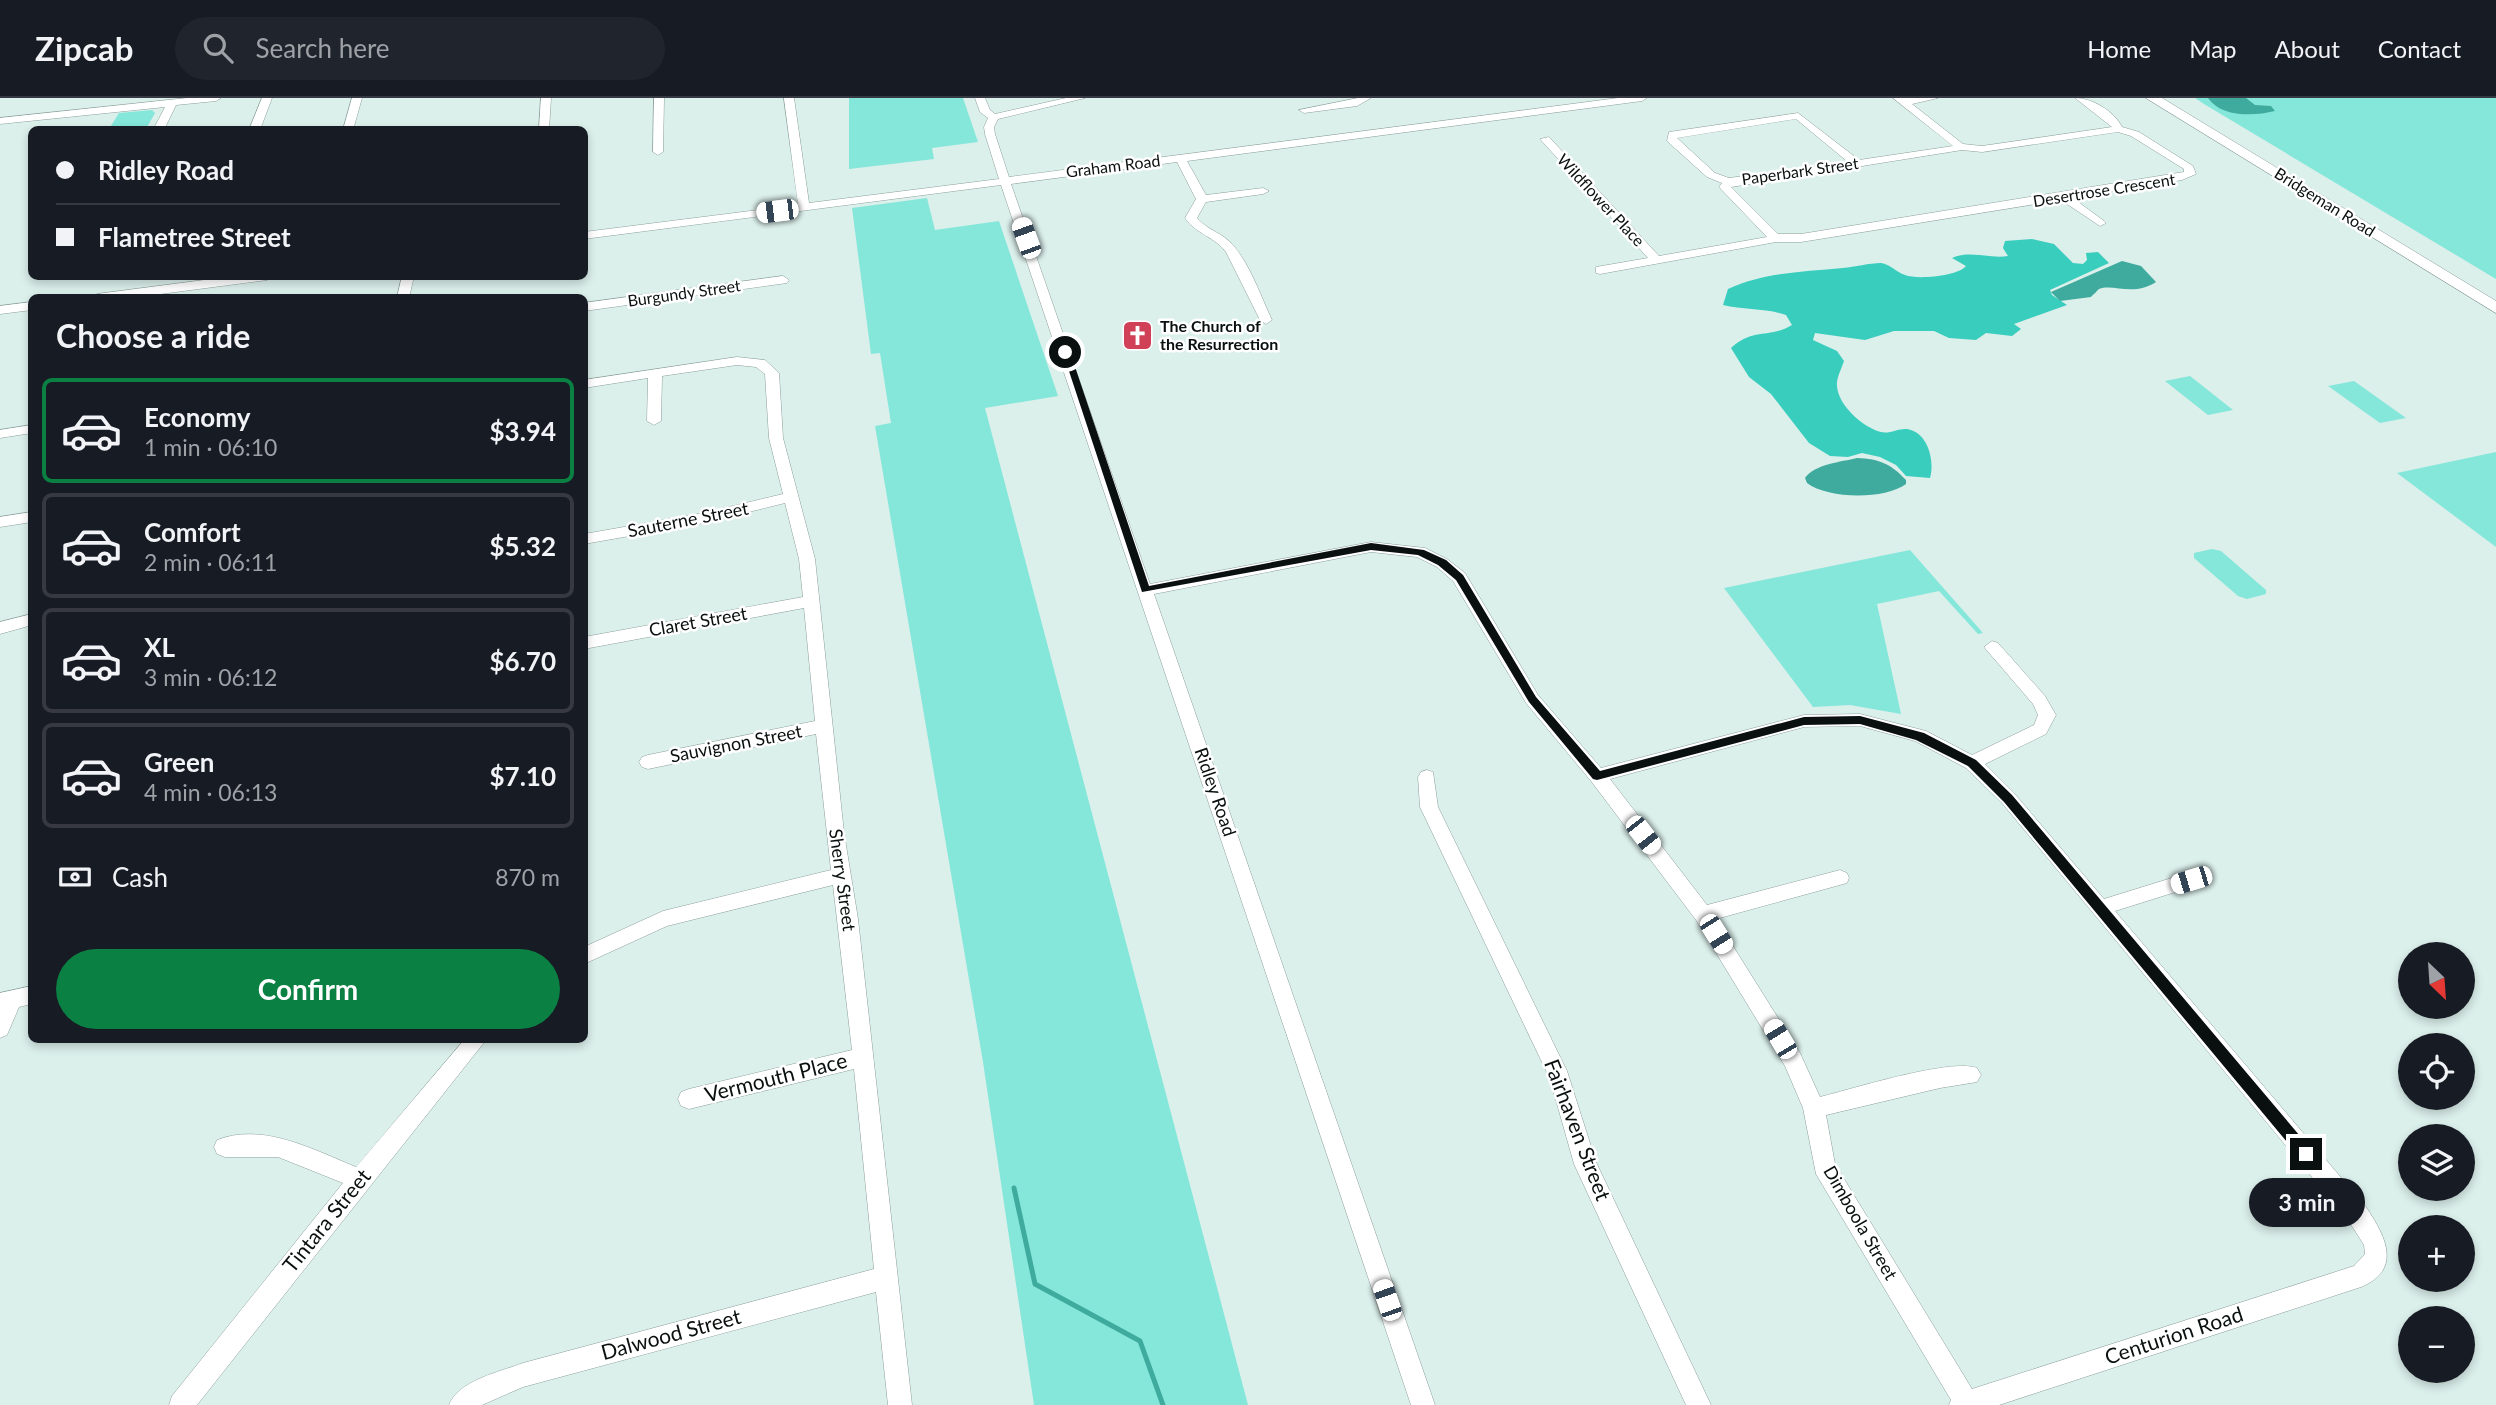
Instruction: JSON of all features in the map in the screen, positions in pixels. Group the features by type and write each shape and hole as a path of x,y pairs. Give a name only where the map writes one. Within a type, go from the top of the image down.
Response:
{"main road":[{"name":"Bridgeman Road","path":"2153,98 2204,123 2496,296"},
{"name":"Bridgeman Road","path":"2176,98 2204,123 2496,308"}],"street":[{"path":"0,121 216,98"},
{"path":"256,126 267,98"},
{"path":"349,126 357,98"},
{"path":"544,126 547,98"},
{"path":"659,98 659,152"},
{"path":"789,98 804,207"},
{"path":"980,98 985,112 994,117 1080,98"},
{"path":"1304,110 1357,103 1366,98"},
{"name":"Graham Road","path":"588,235 1642,98"},
{"path":"1901,100 1933,98"},
{"path":"1901,100 1960,146 1982,149 2061,135 2118,129 2114,121 2080,98"},
{"path":"160,126 172,103"},
{"path":"64,126 71,114"},
{"path":"1728,182 1711,175 1671,139 1672,134 1798,116 1856,163"},
{"name":"Ridley Road","path":"994,117 989,127 999,162 1423,1405"},
{"name":"Desertrose Crescent","path":"1773,238 1801,238 2064,197 2190,174 2189,168 2135,134 2118,129"},
{"name":"Wildflower Place","path":"1545,139 1657,261"},
{"name":"Paperbark Street","path":"1773,238 1771,232 1729,193 1725,187 1728,182 1940,152 1960,146"},
{"path":"1180,158 1202,199"},
{"path":"999,162 1038,176"},
{"path":"1263,191 1202,199 1191,218 1199,230 1227,245 1266,320"},
{"path":"2064,197 2100,223"},
{"path":"1601,270 1764,244 1773,238"},
{"path":"117,294 176,282 206,280"},
{"name":"Burgundy Street","path":"588,306 783,280"},
{"path":"0,310 28,306"},
{"name":"Sherry Street","path":"588,383 766,359 772,373 776,438 803,536 812,601 900,1405"},
{"path":"654,421 655,373"},
{"path":"0,434 28,430"},
{"name":"Sauterne Street","path":"588,538 704,518 792,497"},
{"path":"0,522 28,518"},
{"name":"Dimboola Street","path":"1146,590 1371,547 1420,552 1442,563 1459,577 1532,699 1597,776 1703,914 1793,1060 1814,1108 1825,1167 1963,1404"},
{"name":"Claret Street","path":"588,642 812,601"},
{"path":"0,628 28,620"},
{"path":"1972,763 2040,729 2047,715 2039,700 1992,647"},
{"path":"1597,776 1804,721 1860,720 1920,736 1972,763 2008,798 2099,908 2191,880"},
{"name":"Sauvignon Street","path":"648,762 824,726"},
{"name":"Fairhaven Street","path":"1427,777 1429,807 1560,1078 1585,1164 1699,1405"},
{"path":"588,954 663,919 842,875"},
{"path":"1703,914 1840,878"},
{"name":"Centurion Road","path":"1963,1404 2361,1275 2375,1263 2378,1255 2373,1237 2358,1216 2099,908"},
{"path":"0,1030 5,1001 28,996"},
{"name":"Tintara Street","path":"181,1405 360,1180 474,1043"},
{"name":"Vermouth Place","path":"689,1099 863,1057"},
{"path":"1814,1108 1940,1078 1970,1075"},
{"path":"225,1147 278,1147 360,1180"},
{"name":"Dalwood Street","path":"461,1405 478,1394 523,1375 887,1277"}],"shaded area":[{"path":"849,98 963,98 978,142 932,148 934,159 849,169"},
{"path":"2195,98 2496,98 2496,279 2204,104"},
{"path":"2208,98 2246,98 2255,105 2271,106 2275,111 2239,114 2221,109"},
{"path":"152,110 155,113 148,126 111,126 119,113"},
{"path":"927,198 935,230 999,221 1058,396 985,408 1248,1405 1034,1405 983,1062 875,426 891,423 880,353 871,354 852,208"},
{"path":"2032,239 2054,244 2073,263 2083,264 2087,260 2086,253 2098,252 2109,263 2050,290 2052,295 2067,305 2014,324 2021,329 2012,336 1986,333 1976,340 1949,338 1934,331 1894,331 1865,340 1815,333 1813,340 1837,351 1844,361 1837,382 1840,398 1845,406 1858,420 1881,432 1907,429 1920,436 1925,441 1930,456 1930,478 1906,476 1896,465 1880,457 1862,453 1848,457 1830,456 1809,443 1771,394 1749,377 1731,348 1754,335 1776,332 1792,325 1786,315 1723,305 1728,289 1742,283 1784,274 1881,263 1902,274 1937,276 1966,266 1952,258 1966,255 2008,256 2003,248 2005,241"},
{"path":"2122,261 2141,266 2156,282 2139,289 2099,289 2091,297 2060,301 2051,292"},
{"path":"2190,376 2233,410 2208,415 2165,381"},
{"path":"2354,381 2406,418 2380,423 2328,386"},
{"path":"2496,452 2496,547 2397,473"},
{"path":"1857,458 1879,461 1890,466 1906,480 1906,484 1884,493 1856,496 1828,492 1807,483 1805,478 1815,470"},
{"path":"2212,549 2221,551 2266,590 2266,594 2247,599 2238,596 2194,558 2194,553"},
{"path":"1910,550 1983,633 1978,634 1939,591 1877,604 1901,714 1850,705 1813,707 1724,588"}],"waterway":[{"path":"1014,1188 1035,1284 1140,1341 1163,1405"}],"place":[{"name":"The Church of the Resurrection","path":"1137,335"}],"route":[{"path":"1065,352 1146,590 1371,547 1420,552 1442,563 1459,577 1532,699 1597,776 1804,721 1860,720 1920,736 1972,763 2008,798 2306,1154"}]}
